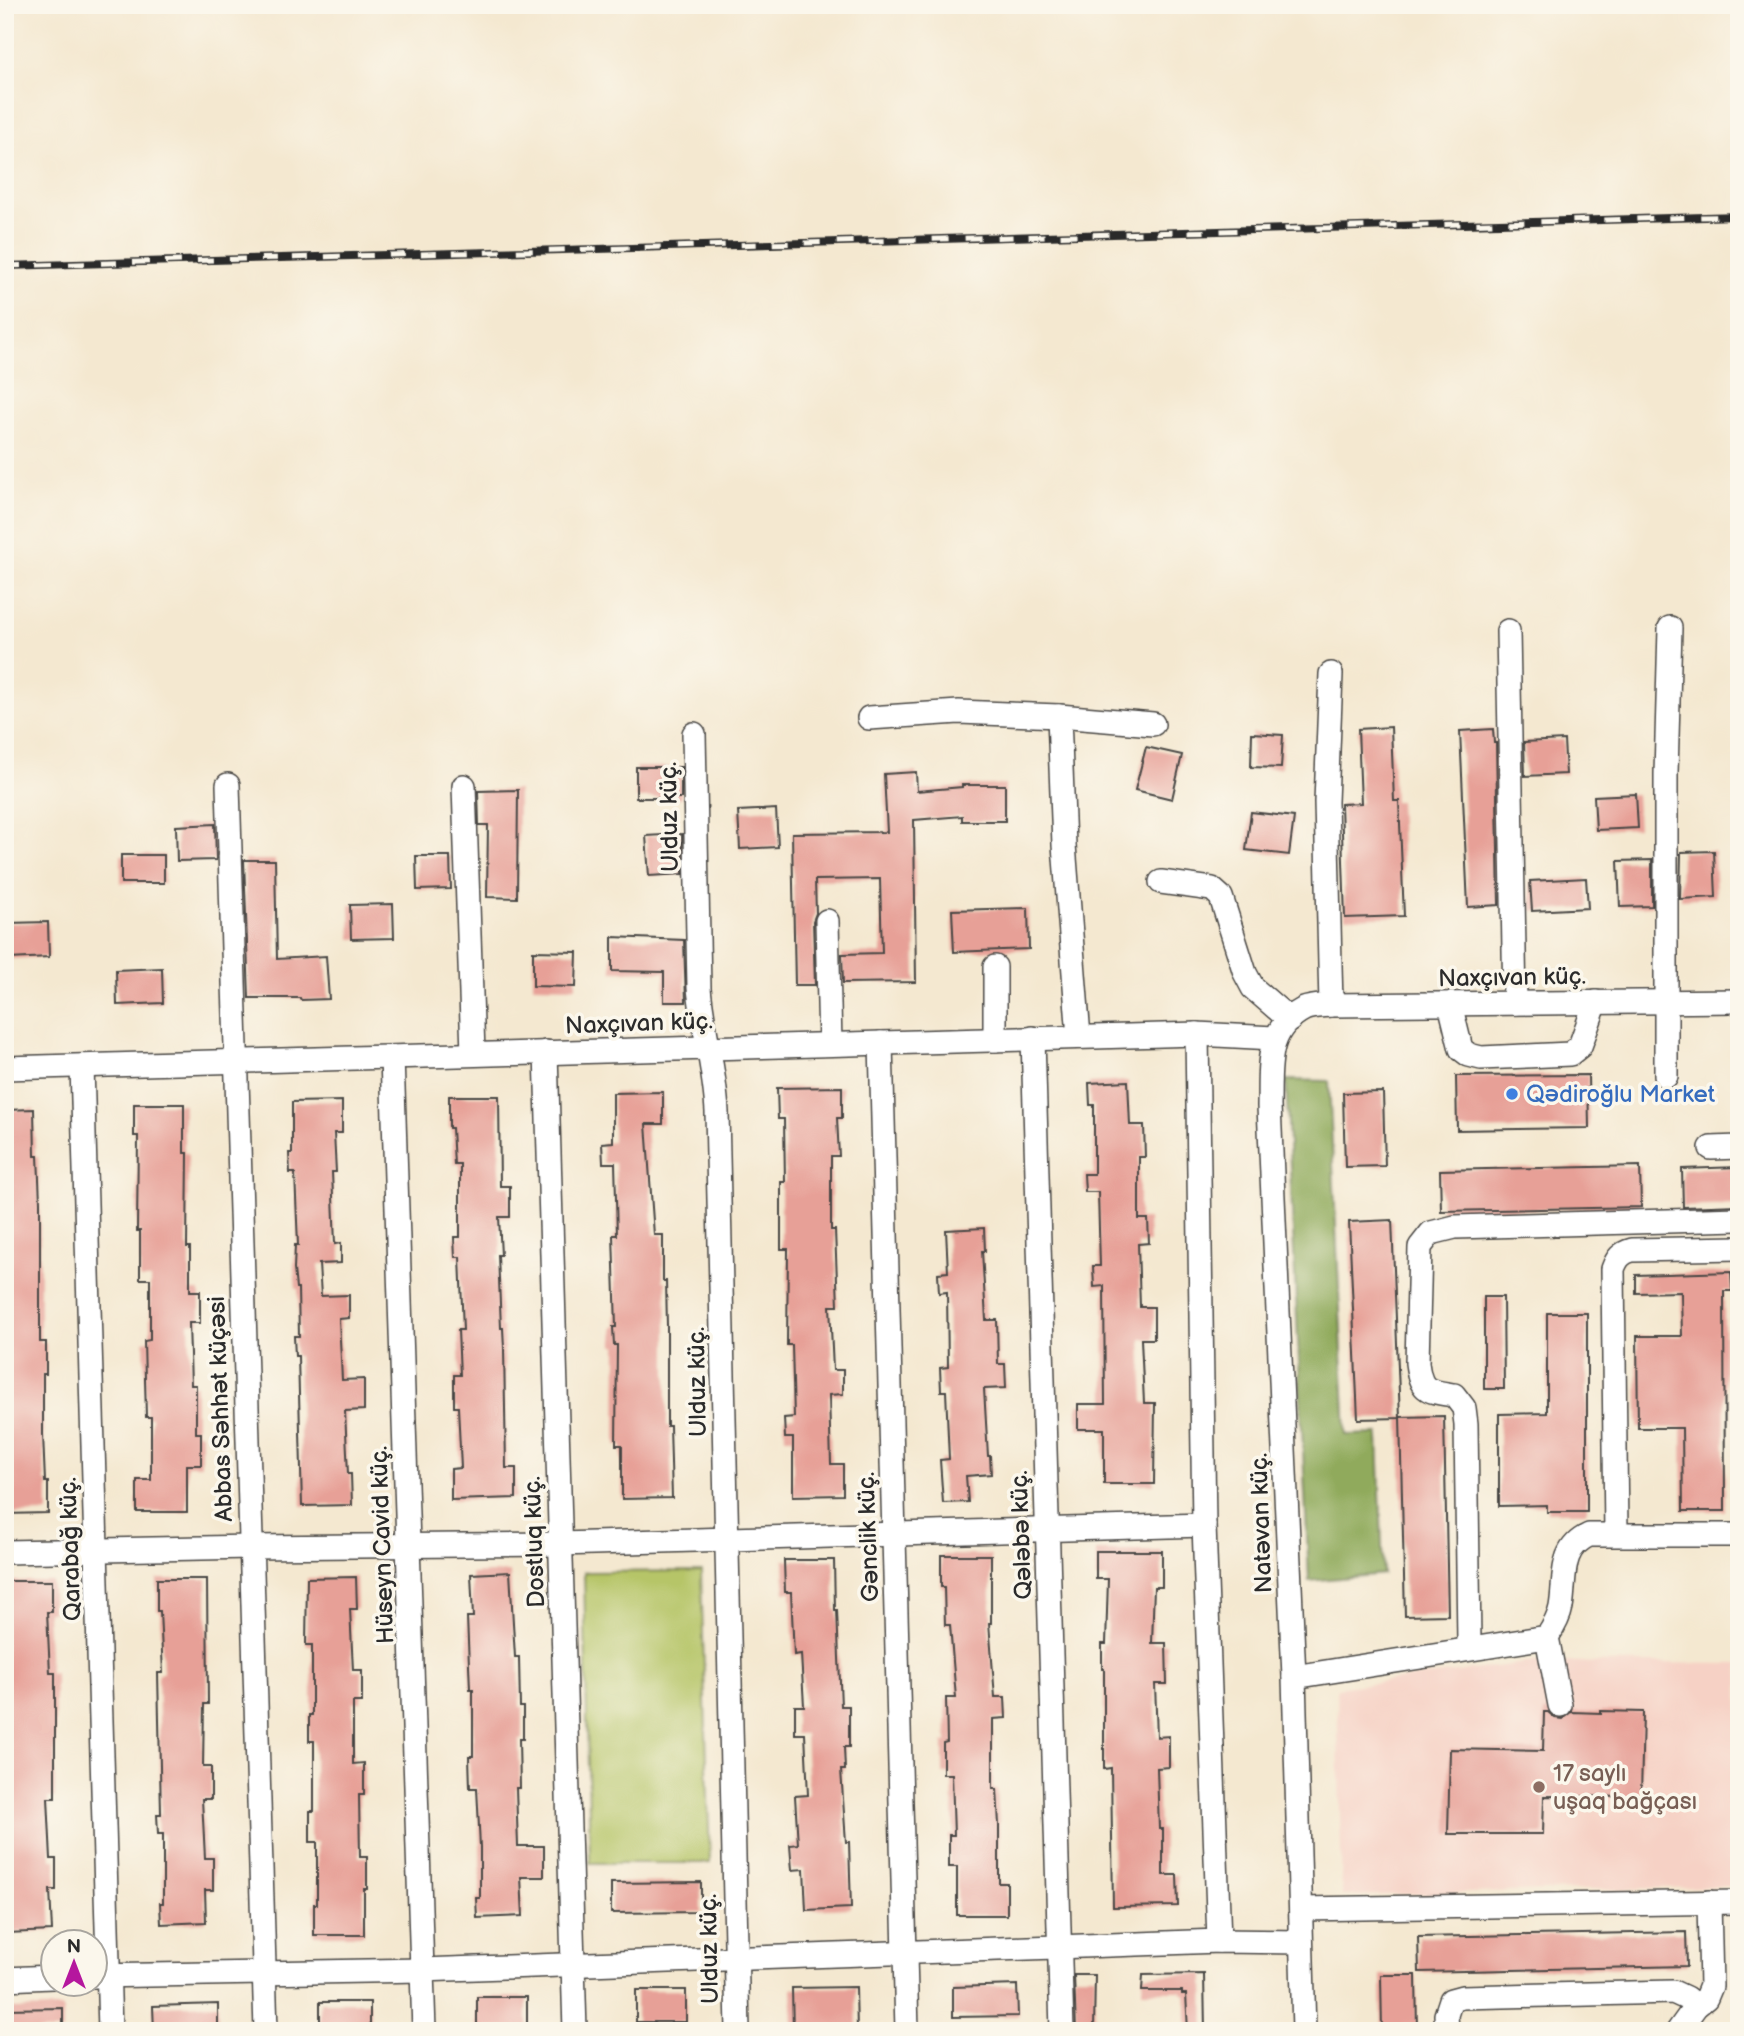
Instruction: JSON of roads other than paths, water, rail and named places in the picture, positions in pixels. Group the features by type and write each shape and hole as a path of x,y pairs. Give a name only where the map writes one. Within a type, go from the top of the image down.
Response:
{"street":[{"path":"1666,1076 1666,774 1670,628"},
{"path":"1508,631 1515,1003"},
{"path":"1331,674 1326,803 1331,1005"},
{"path":"869,718 958,712 1059,716 1153,724"},
{"path":"1059,716 1064,845 1079,1037"},
{"name":"Ulduz küç.","path":"694,734 699,988 717,1112 738,2031"},
{"name":"Abbas Səhhət küçəsi","path":"228,785 266,2031"},
{"path":"464,786 473,1053"},
{"path":"1161,881 1212,890 1221,897 1245,973 1253,988 1290,1020 1274,1038"},
{"path":"827,921 830,1044"},
{"path":"995,967 995,1040"},
{"name":"Naxçıvan küç.","path":"1290,1020 1305,1008 1331,1005 1739,1001"},
{"path":"1450,1004 1461,1049 1469,1055 1481,1058 1570,1054 1580,1046 1596,1002"},
{"path":"1197,1034 1204,1525 1219,1941"},
{"name":"Naxçıvan küç.","path":"5,1069 1033,1038 1197,1034 1274,1038"},
{"name":"Qələbə küç.","path":"1033,1038 1062,2031"},
{"name":"Natəvan küç.","path":"1274,1038 1270,1058 1269,1106 1294,1677 1304,2031"},
{"name":"Gənclik küç.","path":"881,1043 907,2031"},
{"name":"Dostluq küç.","path":"546,1052 575,2031"},
{"name":"Hüseyn Cavid küç.","path":"392,1057 424,2031"},
{"name":"Qarabağ küç.","path":"82,1066 96,1551 101,1927"},
{"path":"1711,1148 1739,1147"},
{"path":"1469,1642 1466,1424 1464,1408 1454,1395 1429,1391 1420,1381 1417,1363 1420,1247 1432,1234 1455,1227 1739,1219"},
{"path":"1616,1534 1613,1269 1616,1260 1622,1253 1632,1250 1739,1248"},
{"path":"5,1552 560,1544 1204,1525"},
{"path":"1560,1705 1547,1637 1561,1609 1568,1554 1572,1546 1588,1535 1739,1535"},
{"path":"1294,1677 1547,1637"},
{"path":"1678,2031 1696,2006 1706,1998 1711,1986 1709,1902"},
{"path":"1301,1909 1739,1902"},
{"path":"108,1976 422,1970 905,1951 1301,1941"},
{"path":"5,1979 38,1978"},
{"path":"1447,2031 1446,2015 1451,2000 1462,1997 1673,1992 1696,2006"},
{"name":"Qarabağ küç.","path":"105,1997 110,2031"}],"railway":[{"path":"5,266 1739,216"}],"place":[{"name":"Qədiroğlu Market","path":"1512,1094"},
{"name":"17 saylı uşaq bağçası","path":"1539,1787"}]}
